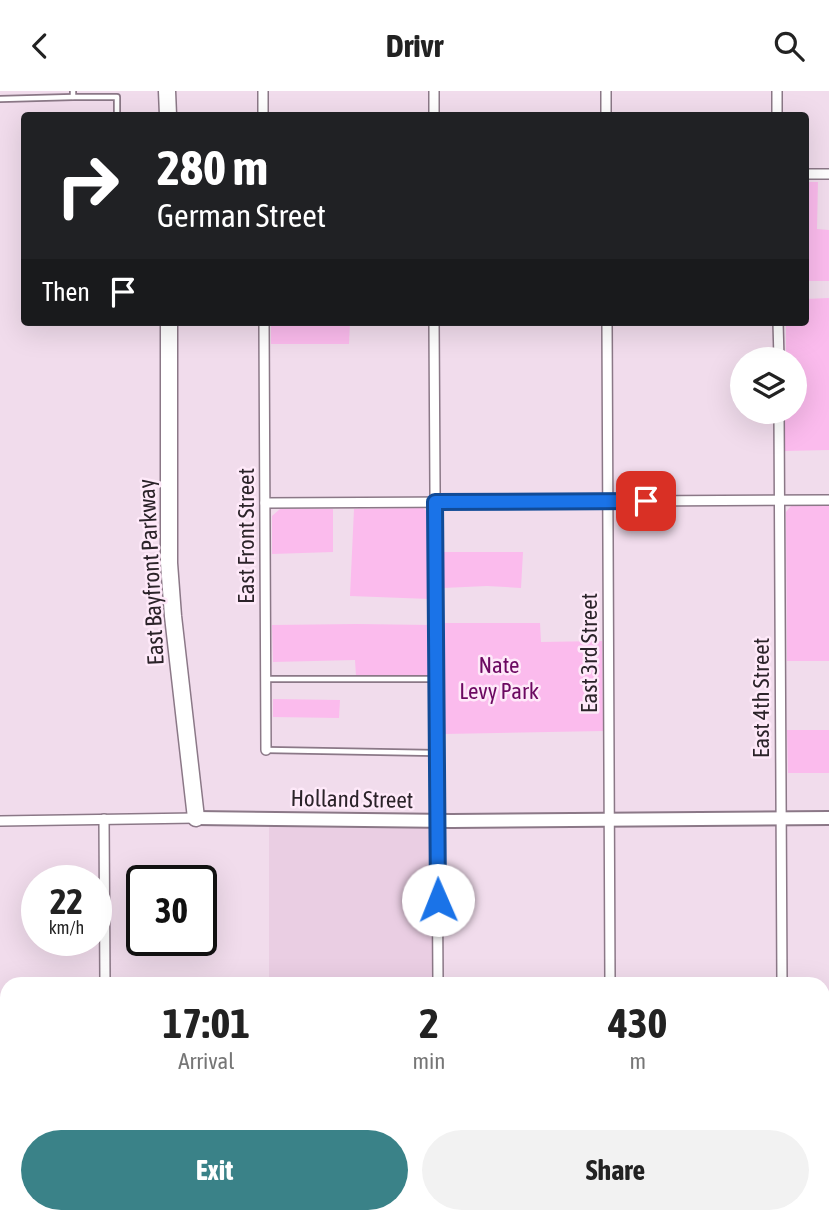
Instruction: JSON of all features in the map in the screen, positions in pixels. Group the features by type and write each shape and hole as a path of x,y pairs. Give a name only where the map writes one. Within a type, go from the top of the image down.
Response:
{"highway":[{"path":"167,91 168,112"},
{"name":"East Bayfront Parkway","path":"169,326 170,586 196,818"}],"street":[{"path":"263,91 263,112"},
{"path":"434,91 434,112"},
{"path":"606,91 606,112"},
{"path":"777,91 777,112"},
{"path":"809,174 829,174"},
{"name":"East Front Street","path":"264,326 266,750"},
{"path":"434,326 438,977"},
{"name":"East 3rd Street","path":"607,326 610,977"},
{"path":"778,326 779,347"},
{"name":"East 4th Street","path":"779,424 782,977"},
{"path":"265,503 829,500"},
{"path":"104,818 104,977"},
{"name":"Holland Street","path":"0,821 104,818 437,821 829,818"}],"lane":[{"path":"60,91 60,98"},
{"path":"0,99 60,98 73,94 117,97 117,112"},
{"path":"266,679 436,679"},
{"path":"266,750 437,753"}],"shaded area":[{"path":"269,826 427,826 432,834 432,977 269,977"}],"green space":[{"path":"809,182 818,182 817,229 829,230 829,281 809,281"},
{"path":"829,298 829,450 785,451 785,424 807,424 807,347 786,347 786,326 809,326 809,299"},
{"path":"271,326 350,326 349,344 271,344"},
{"path":"791,506 829,506 829,661 787,661 786,512"},
{"path":"423,508 430,514 430,599 350,596 354,509"},
{"path":"280,509 333,509 333,552 272,554 272,516"},
{"path":"443,552 523,552 521,588 443,588"},
{"name":"Nate Levy Park","path":"443,623 540,623 541,642 602,641 603,731 444,734"},
{"path":"272,625 430,625 431,675 356,676 355,660 273,662"},
{"path":"273,699 340,700 339,718 273,717"},
{"path":"787,730 829,730 829,773 788,773"}],"route":[{"path":"438,900 435,502 646,501"}]}
